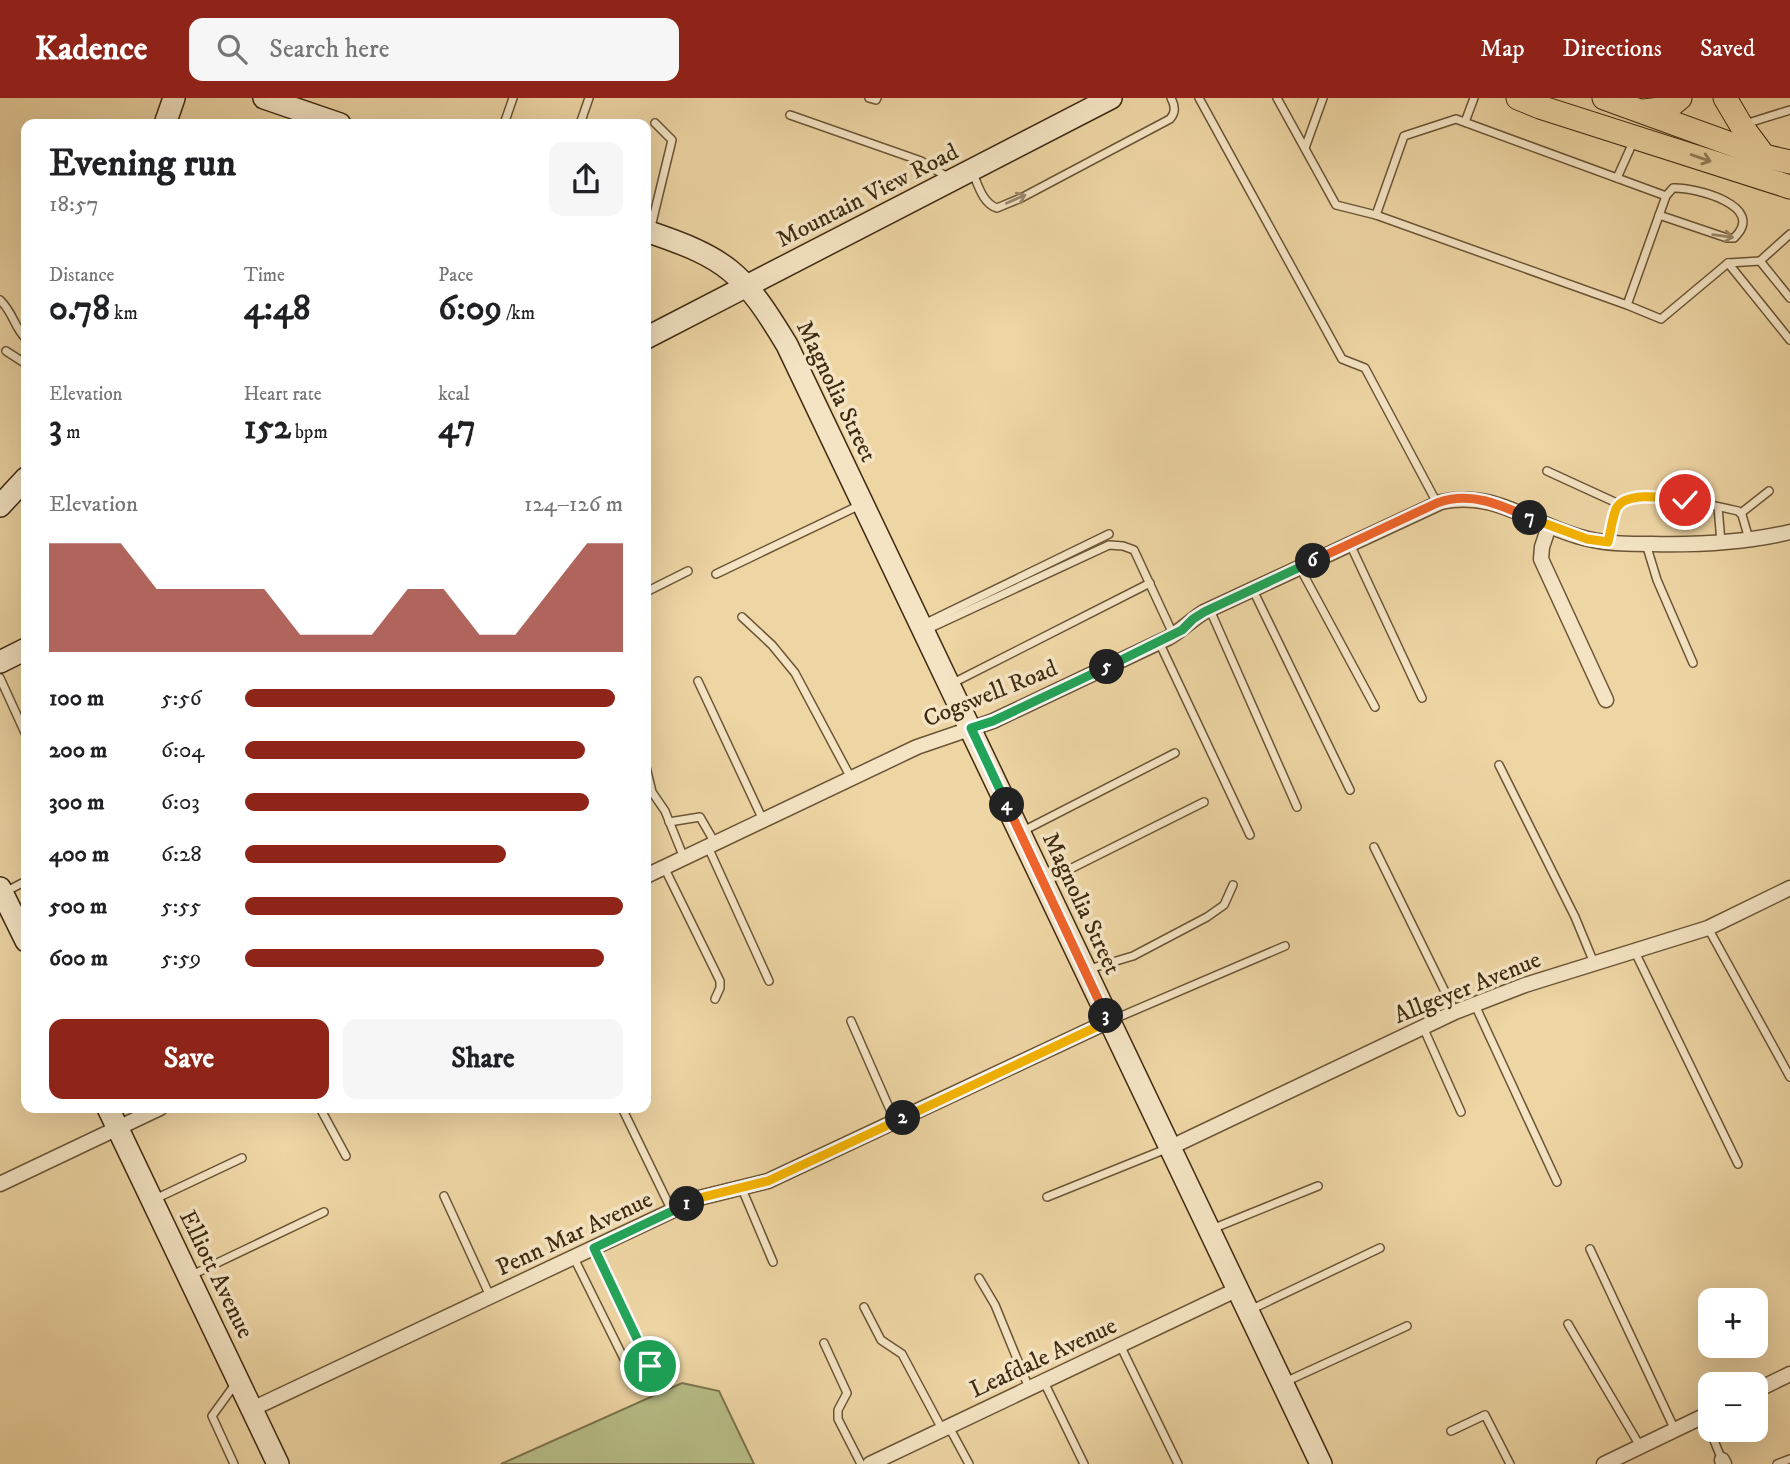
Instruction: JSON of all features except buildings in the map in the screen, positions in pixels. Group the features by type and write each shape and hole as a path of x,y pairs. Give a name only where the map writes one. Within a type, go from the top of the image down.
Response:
{"main road":[{"path":"1518,98 1788,188"},
{"path":"1604,98 1764,156 1790,162"},
{"path":"1644,111 1668,108 1680,98"},
{"path":"1725,98 1741,125 1788,188"}],"street":[{"path":"167,119 174,98"},
{"path":"264,98 325,119"},
{"name":"Mountain View Road","path":"651,335 1111,98"},
{"name":"Magnolia Street","path":"651,232 698,249 719,260 748,286 787,345 1321,1464"},
{"path":"0,506 21,483"},
{"name":"Cogswell Road","path":"651,874 918,747 993,721 1174,635 1193,619 1210,610 1437,503 1457,498 1478,498 1587,539 1608,542 1721,543 1790,532"},
{"path":"1549,526 1541,559 1606,700"},
{"path":"0,662 21,652"},
{"name":"Allgeyer Avenue","path":"1169,1148 1474,1004 1525,985 1708,928 1790,888"},
{"path":"1,891 18,929"},
{"name":"Penn Mar Avenue","path":"252,1409 699,1198 768,1181 1109,1021"},
{"name":"Elliott Avenue","path":"110,1113 278,1464"},
{"path":"0,1184 149,1113"},
{"name":"Leafdale Avenue","path":"870,1464 1236,1290"},
{"path":"1768,1385 1790,1374"},
{"path":"1604,1464 1698,1418"}],"lane":[{"path":"506,119 513,98"},
{"path":"582,119 589,98"},
{"path":"869,98 877,98"},
{"path":"790,116 962,175 990,205 997,208 1170,119 1174,114 1171,98"},
{"path":"1201,98 1342,359 1365,368 1437,503"},
{"path":"1277,98 1336,205 1376,215 1661,319 1728,263 1759,261 1790,234"},
{"path":"1305,148 1323,98"},
{"path":"1465,122 1474,98"},
{"path":"1741,125 1790,110"},
{"path":"1376,215 1404,136 1456,119 1665,196"},
{"path":"651,220 672,140 655,123"},
{"path":"1617,178 1636,136"},
{"path":"1627,305 1665,196 1673,188 1684,187 1732,204 1742,213 1741,229 1734,238 1727,239 1659,215"},
{"path":"1759,261 1790,298"},
{"path":"1728,263 1790,340"},
{"path":"0,300 11,310 16,329 21,334"},
{"path":"6,351 21,361"},
{"path":"1547,471 1619,504"},
{"path":"1741,513 1769,491"},
{"path":"1608,542 1619,504 1630,498 1659,497 1741,513"},
{"path":"716,574 864,504"},
{"path":"1718,507 1721,543"},
{"path":"1741,513 1749,539"},
{"path":"923,628 1109,534"},
{"path":"1350,544 1422,698"},
{"path":"1646,544 1657,580 1693,663"},
{"path":"923,628 1108,545 1124,545 1134,550 1174,635"},
{"path":"1299,567 1375,708"},
{"path":"651,590 688,572"},
{"path":"950,684 1150,583"},
{"path":"1253,589 1350,790"},
{"path":"1210,610 1297,807"},
{"path":"742,617 772,645 795,673 851,779"},
{"path":"1159,642 1250,835"},
{"path":"0,678 21,724"},
{"path":"698,681 763,820"},
{"path":"1020,832 1175,752"},
{"path":"1499,765 1574,916 1594,964"},
{"path":"651,788 666,811 684,858"},
{"path":"1044,882 1204,802"},
{"path":"669,822 700,817 769,981"},
{"path":"1374,847 1455,1012"},
{"path":"664,867 720,981 715,999"},
{"path":"1,891 21,883"},
{"path":"1085,970 1133,956 1207,917 1224,905 1233,885"},
{"path":"1708,928 1790,1077"},
{"path":"1109,1021 1285,946"},
{"path":"1635,951 1738,1164"},
{"path":"1474,1004 1557,1182"},
{"path":"851,1021 895,1121"},
{"path":"1423,1027 1461,1112"},
{"path":"323,1113 346,1157"},
{"path":"624,1113 672,1212"},
{"path":"1047,1197 1169,1148"},
{"path":"152,1200 242,1158"},
{"path":"1208,1231 1318,1186"},
{"path":"742,1188 774,1262"},
{"path":"444,1196 490,1297"},
{"path":"189,1277 324,1212"},
{"path":"594,1248 650,1366"},
{"path":"1247,1312 1380,1248"},
{"path":"1590,1249 1675,1430"},
{"path":"574,1258 632,1375"},
{"path":"979,1278 995,1305 1030,1388"},
{"path":"864,1307 880,1340 902,1354 969,1464"},
{"path":"1568,1324 1640,1446"},
{"path":"1281,1384 1407,1326"},
{"path":"824,1343 847,1393 838,1410 838,1419 861,1464"},
{"path":"1120,1345 1178,1464"},
{"path":"234,1464 212,1416 239,1380"},
{"path":"1044,1382 1084,1464"},
{"path":"1451,1431 1485,1415 1510,1464"},
{"path":"1716,1442 1723,1462"},
{"path":"1777,1464 1790,1459"}],"green space":[{"path":"682,1383 719,1391 754,1464 501,1464"}],"route":[{"path":"650,1366 594,1248 699,1198 768,1181 1109,1021 971,728 993,721 1168,638 1204,612 1441,502 1457,498 1478,498 1587,539 1608,542 1617,507 1622,501 1630,498 1659,497 1685,500"}]}
